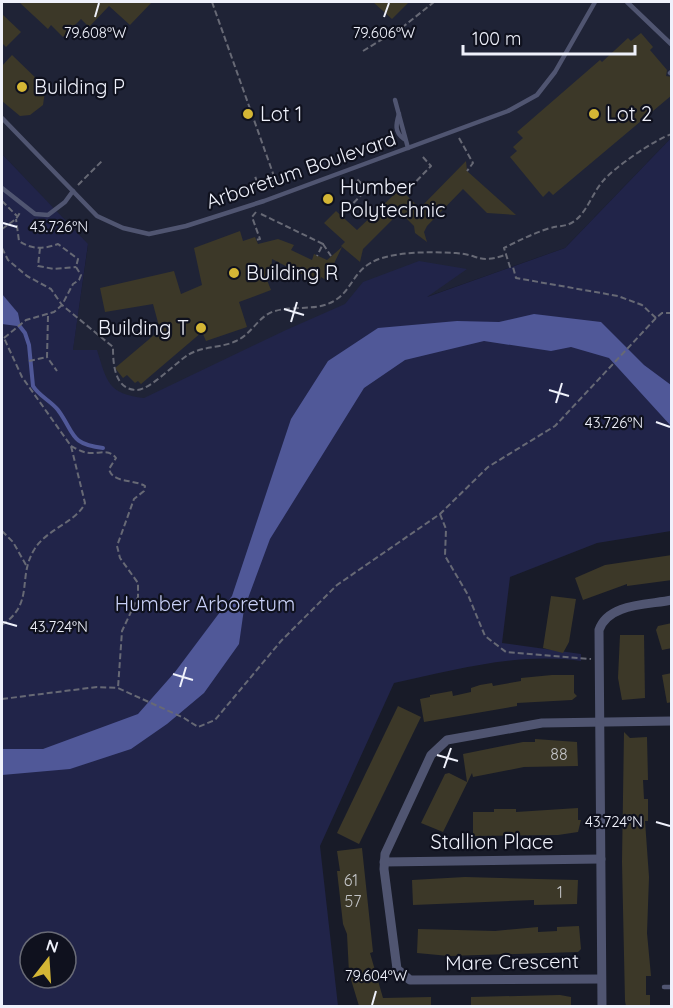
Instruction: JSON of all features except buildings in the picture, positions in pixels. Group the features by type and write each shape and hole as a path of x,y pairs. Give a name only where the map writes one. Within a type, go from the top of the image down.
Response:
{"street":[{"path":"602,1006 599,630 606,617 618,610 672,600"},
{"name":"Mare Crescent","path":"601,979 410,980 397,969 384,862 388,844 431,755 447,740 542,723 672,722"},
{"name":"Stallion Place","path":"384,862 601,859"}],"lane":[{"name":"Arboretum Boulevard","path":"3,122 97,216 123,228 149,234 186,226 264,201 508,111 537,95 555,72 595,2"},
{"path":"627,2 672,45"},
{"path":"394,100 408,148"},
{"path":"2,188 35,214 48,215 65,202 73,191"},
{"path":"664,987 672,987"}],"path":[{"path":"212,2 275,178 260,191"},
{"path":"363,51 405,26 434,2"},
{"path":"656,318 642,305 631,300 516,278 504,248 549,228 565,227 580,216 596,190 614,169 642,153 652,142 672,134"},
{"path":"457,136 473,163 467,171"},
{"path":"404,194 432,166 422,156"},
{"path":"73,191 102,161"},
{"path":"255,176 264,201 252,217 260,238 256,240"},
{"path":"341,216 367,189 357,179"},
{"path":"2,201 17,218 19,241 40,248 58,244 78,258 76,267 81,275 80,280 73,284 62,305 48,316 24,321 3,337 22,377 71,446 85,503 80,513 41,540 26,565 24,599 14,615 2,625"},
{"path":"2,229 17,218 24,206"},
{"path":"261,214 323,244 331,256"},
{"path":"317,255 323,244"},
{"path":"2,248 8,260 27,276 51,289 62,305 113,347 113,370 123,383 133,390 143,390 190,353 235,342 251,332 264,316 274,311 318,308 339,298 355,274 376,260 395,255 435,253 459,254 488,261 505,255"},
{"path":"40,248 38,266 54,269 76,267"},
{"path":"2,699 97,687 118,688 184,718 198,727 215,720 281,641 337,585 440,514 488,467 555,426 656,318 662,313 672,313"},
{"path":"48,316 47,357 57,371"},
{"path":"29,361 47,357"},
{"path":"71,446 83,452 108,451 116,458 109,469 110,475 115,479 137,481 145,486 144,491 134,499 117,546 120,558 138,583 138,597 122,631 118,688"},
{"path":"440,514 446,529 445,556 468,595 483,633 490,641 506,652 599,659"},
{"path":"2,531 13,542 26,565"}],"shaded area":[{"name":"Humber Polytechnic","path":"2,2 671,2 671,138 565,248 395,308 136,410 66,397 88,245 2,154"},
{"path":"2,294 18,313 20,323 17,326 2,324"},
{"path":"534,314 601,322 644,365 671,385 671,426 609,358 571,347 551,351 484,341 405,360 364,388 270,539 244,609 239,644 204,693 167,724 131,749 70,769 2,775 2,749 43,749 138,714 175,672 232,596 291,419 328,361 378,328 457,321 499,322"}],"green space":[{"name":"Humber Arboretum","path":"671,138 671,531 597,543 510,577 502,643 581,654 581,661 534,659 510,661 394,683 320,846 338,1006 2,1006 2,154 88,244 73,350 97,350 111,385 123,393 144,398 345,304 363,282 419,261 467,269 427,297 565,248"}],"waterway":[{"path":"18,324 25,333 29,345 33,386 58,410 78,440 84,444 103,448"}],"place":[{"name":"Building P","path":"22,87"},
{"name":"Lot 1","path":"248,114"},
{"name":"Lot 2","path":"594,114"},
{"name":"Humber Polytechnic","path":"328,199"},
{"name":"Building R","path":"234,273"},
{"name":"Building T","path":"201,328"}]}
